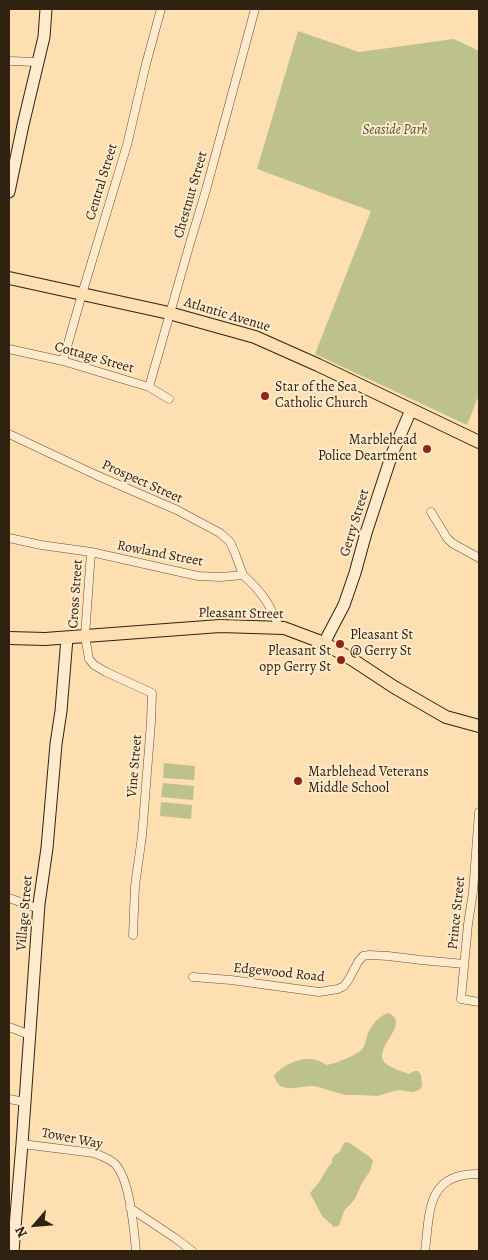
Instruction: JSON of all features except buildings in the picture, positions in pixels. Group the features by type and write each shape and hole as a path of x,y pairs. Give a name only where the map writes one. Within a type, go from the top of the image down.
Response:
{"main road":[{"path":"9,192 44,37 46,9"},
{"name":"Atlantic Avenue","path":"9,278 169,313 255,337 479,442"},
{"name":"Gerry Street","path":"324,643 344,605 392,454 412,410"},
{"name":"Pleasant Street","path":"9,638 67,638 220,626 279,627 324,643 394,688 446,717 479,726"},
{"name":"Village Street","path":"13,1251 13,1189 22,1144 39,908 47,848 67,638"}],"street":[{"name":"Central Street","path":"63,362 127,145 161,9"},
{"name":"Chestnut Street","path":"149,387 206,190 255,9"},
{"path":"9,61 38,62"},
{"name":"Cottage Street","path":"9,349 63,362 149,387 169,399"},
{"name":"Prospect Street","path":"9,434 177,510 220,533 230,542 244,575"},
{"path":"431,512 452,543 479,558"},
{"name":"Rowland Street","path":"9,538 41,545 91,552 198,576 244,575"},
{"name":"Cross Street","path":"85,636 91,552"},
{"path":"244,575 261,592 273,612 279,627"},
{"name":"Vine Street","path":"85,636 89,659 94,665 152,693 142,836 135,886 134,935"},
{"name":"Prince Street","path":"479,812 473,892 461,999 479,1002"},
{"path":"9,898 39,908"},
{"name":"Edgewood Road","path":"193,977 320,992 344,986 363,956 464,964"},
{"path":"9,1027 31,1030"},
{"path":"9,1099 25,1102"},
{"name":"Tower Way","path":"22,1144 94,1153 115,1164 124,1183 130,1208 136,1251"},
{"path":"425,1251 430,1208 434,1195 449,1180 459,1176 479,1174"},
{"path":"130,1208 192,1251"}],"green space":[{"name":"Seaside Park","path":"298,31 359,52 454,39 479,51 479,395 467,425 315,354 371,211 257,169"},
{"path":"164,763 195,766 194,780 163,778"},
{"path":"163,783 194,786 193,800 161,797"},
{"path":"161,802 192,805 191,819 160,816"},
{"path":"388,1013 394,1017 396,1023 395,1029 384,1049 382,1056 384,1062 409,1074 418,1071 421,1075 422,1086 419,1090 413,1092 398,1090 377,1096 345,1095 315,1086 285,1088 277,1082 274,1076 282,1068 293,1062 311,1059 327,1065 356,1054 363,1048 368,1033 374,1024 379,1018"},
{"path":"348,1142 373,1161 370,1171 355,1199 344,1211 339,1226 334,1227 322,1216 310,1193 332,1163 333,1156 339,1153 344,1143"}],"place":[{"name":"Star of the Sea Catholic Church","path":"265,396"},
{"name":"Marblehead Police Deartment","path":"427,449"},
{"name":"Pleasant St @ Gerry St","path":"340,644"},
{"name":"Pleasant St opp Gerry St","path":"341,660"},
{"name":"Marblehead Veterans Middle School","path":"298,781"}]}
